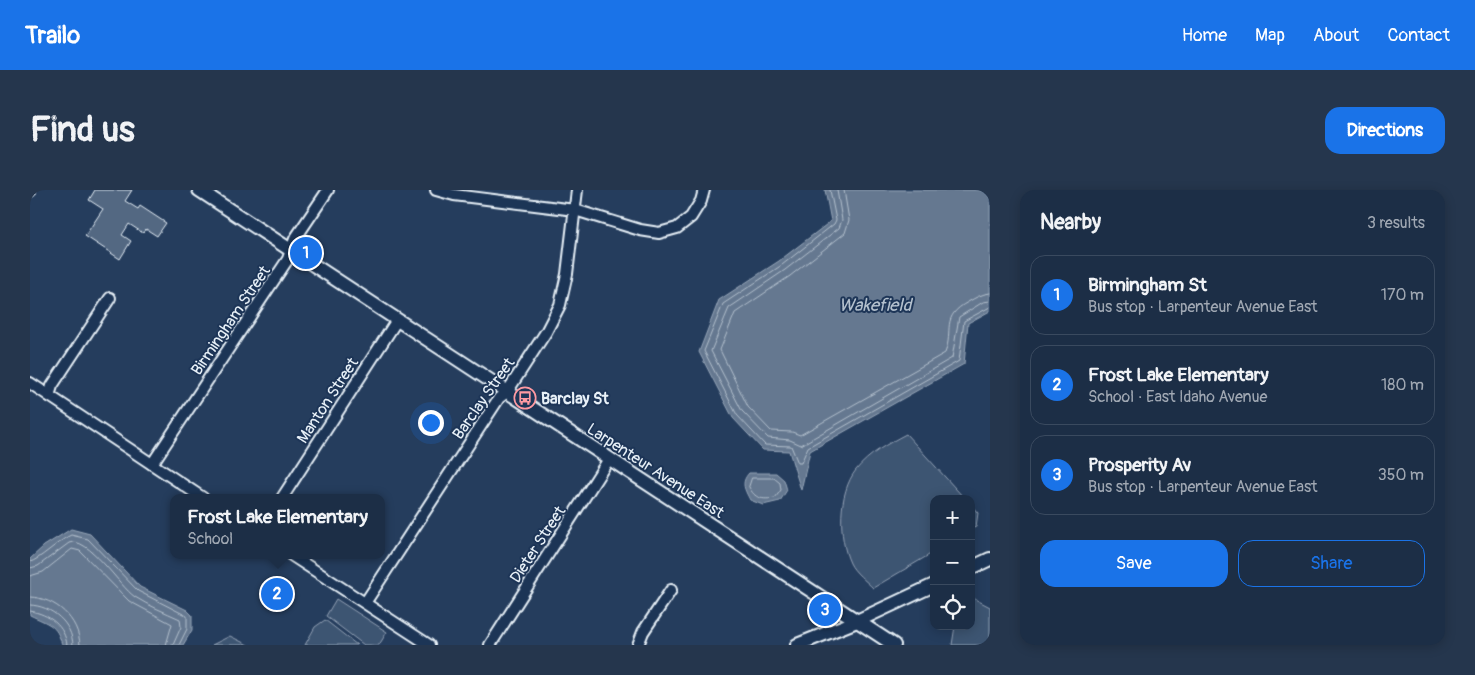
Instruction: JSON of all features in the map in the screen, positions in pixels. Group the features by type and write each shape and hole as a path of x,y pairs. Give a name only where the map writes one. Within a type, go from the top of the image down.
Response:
{"street":[{"name":"Larpenteur Avenue East","path":"199,190 894,645"},
{"name":"Birmingham Street","path":"152,464 288,259 295,239 328,190"},
{"path":"436,190 454,195 575,210 640,230 659,233 677,228 692,217 701,201 704,190"},
{"name":"Barclay Street","path":"365,603 499,398 506,392 546,332 560,305 567,274 577,190"},
{"path":"48,396 52,386 110,298"},
{"name":"Manton Street","path":"285,494 397,320"},
{"path":"30,384 198,494"},
{"name":"Dieter Street","path":"490,645 609,459"},
{"path":"297,559 429,645"},
{"path":"975,566 990,559"},
{"path":"797,645 857,621 930,587"},
{"path":"638,645 643,632 671,590"}],"shaded area":[{"path":"906,434 961,495 930,495 930,554 873,588 854,570 846,552 842,528 843,503 850,480 856,470 867,459"},
{"path":"975,510 978,513 975,527"},
{"path":"336,599 387,632 379,645 364,645 326,616"},
{"path":"975,599 990,607 990,645 952,645 954,630 975,630"},
{"path":"325,620 357,645 305,645 315,627"},
{"path":"230,636 248,645 212,645"}],"water":[{"name":"Wakefield","path":"825,190 990,190 990,311 968,323 964,364 810,451 801,490 789,451 763,450 733,418 699,352 719,300 779,261 831,221"},
{"path":"749,473 776,473 784,480 787,490 780,501 763,505 750,500 744,483"},
{"path":"71,529 90,534 140,587 187,610 192,615 192,630 183,645 62,645 60,638 51,626 30,615 30,559 44,546"}],"building":[{"path":"95,190 132,190 125,201 138,209 140,206 166,223 157,236 146,229 143,233 129,224 122,235 131,241 120,259 85,236 103,209 89,200"}],"place":[{"name":"Birmingham St","path":"306,253"},
{"name":"Barclay St","path":"525,398"},
{"name":"Frost Lake Elementary","path":"277,594"},
{"name":"Prosperity Av","path":"825,610"}]}
